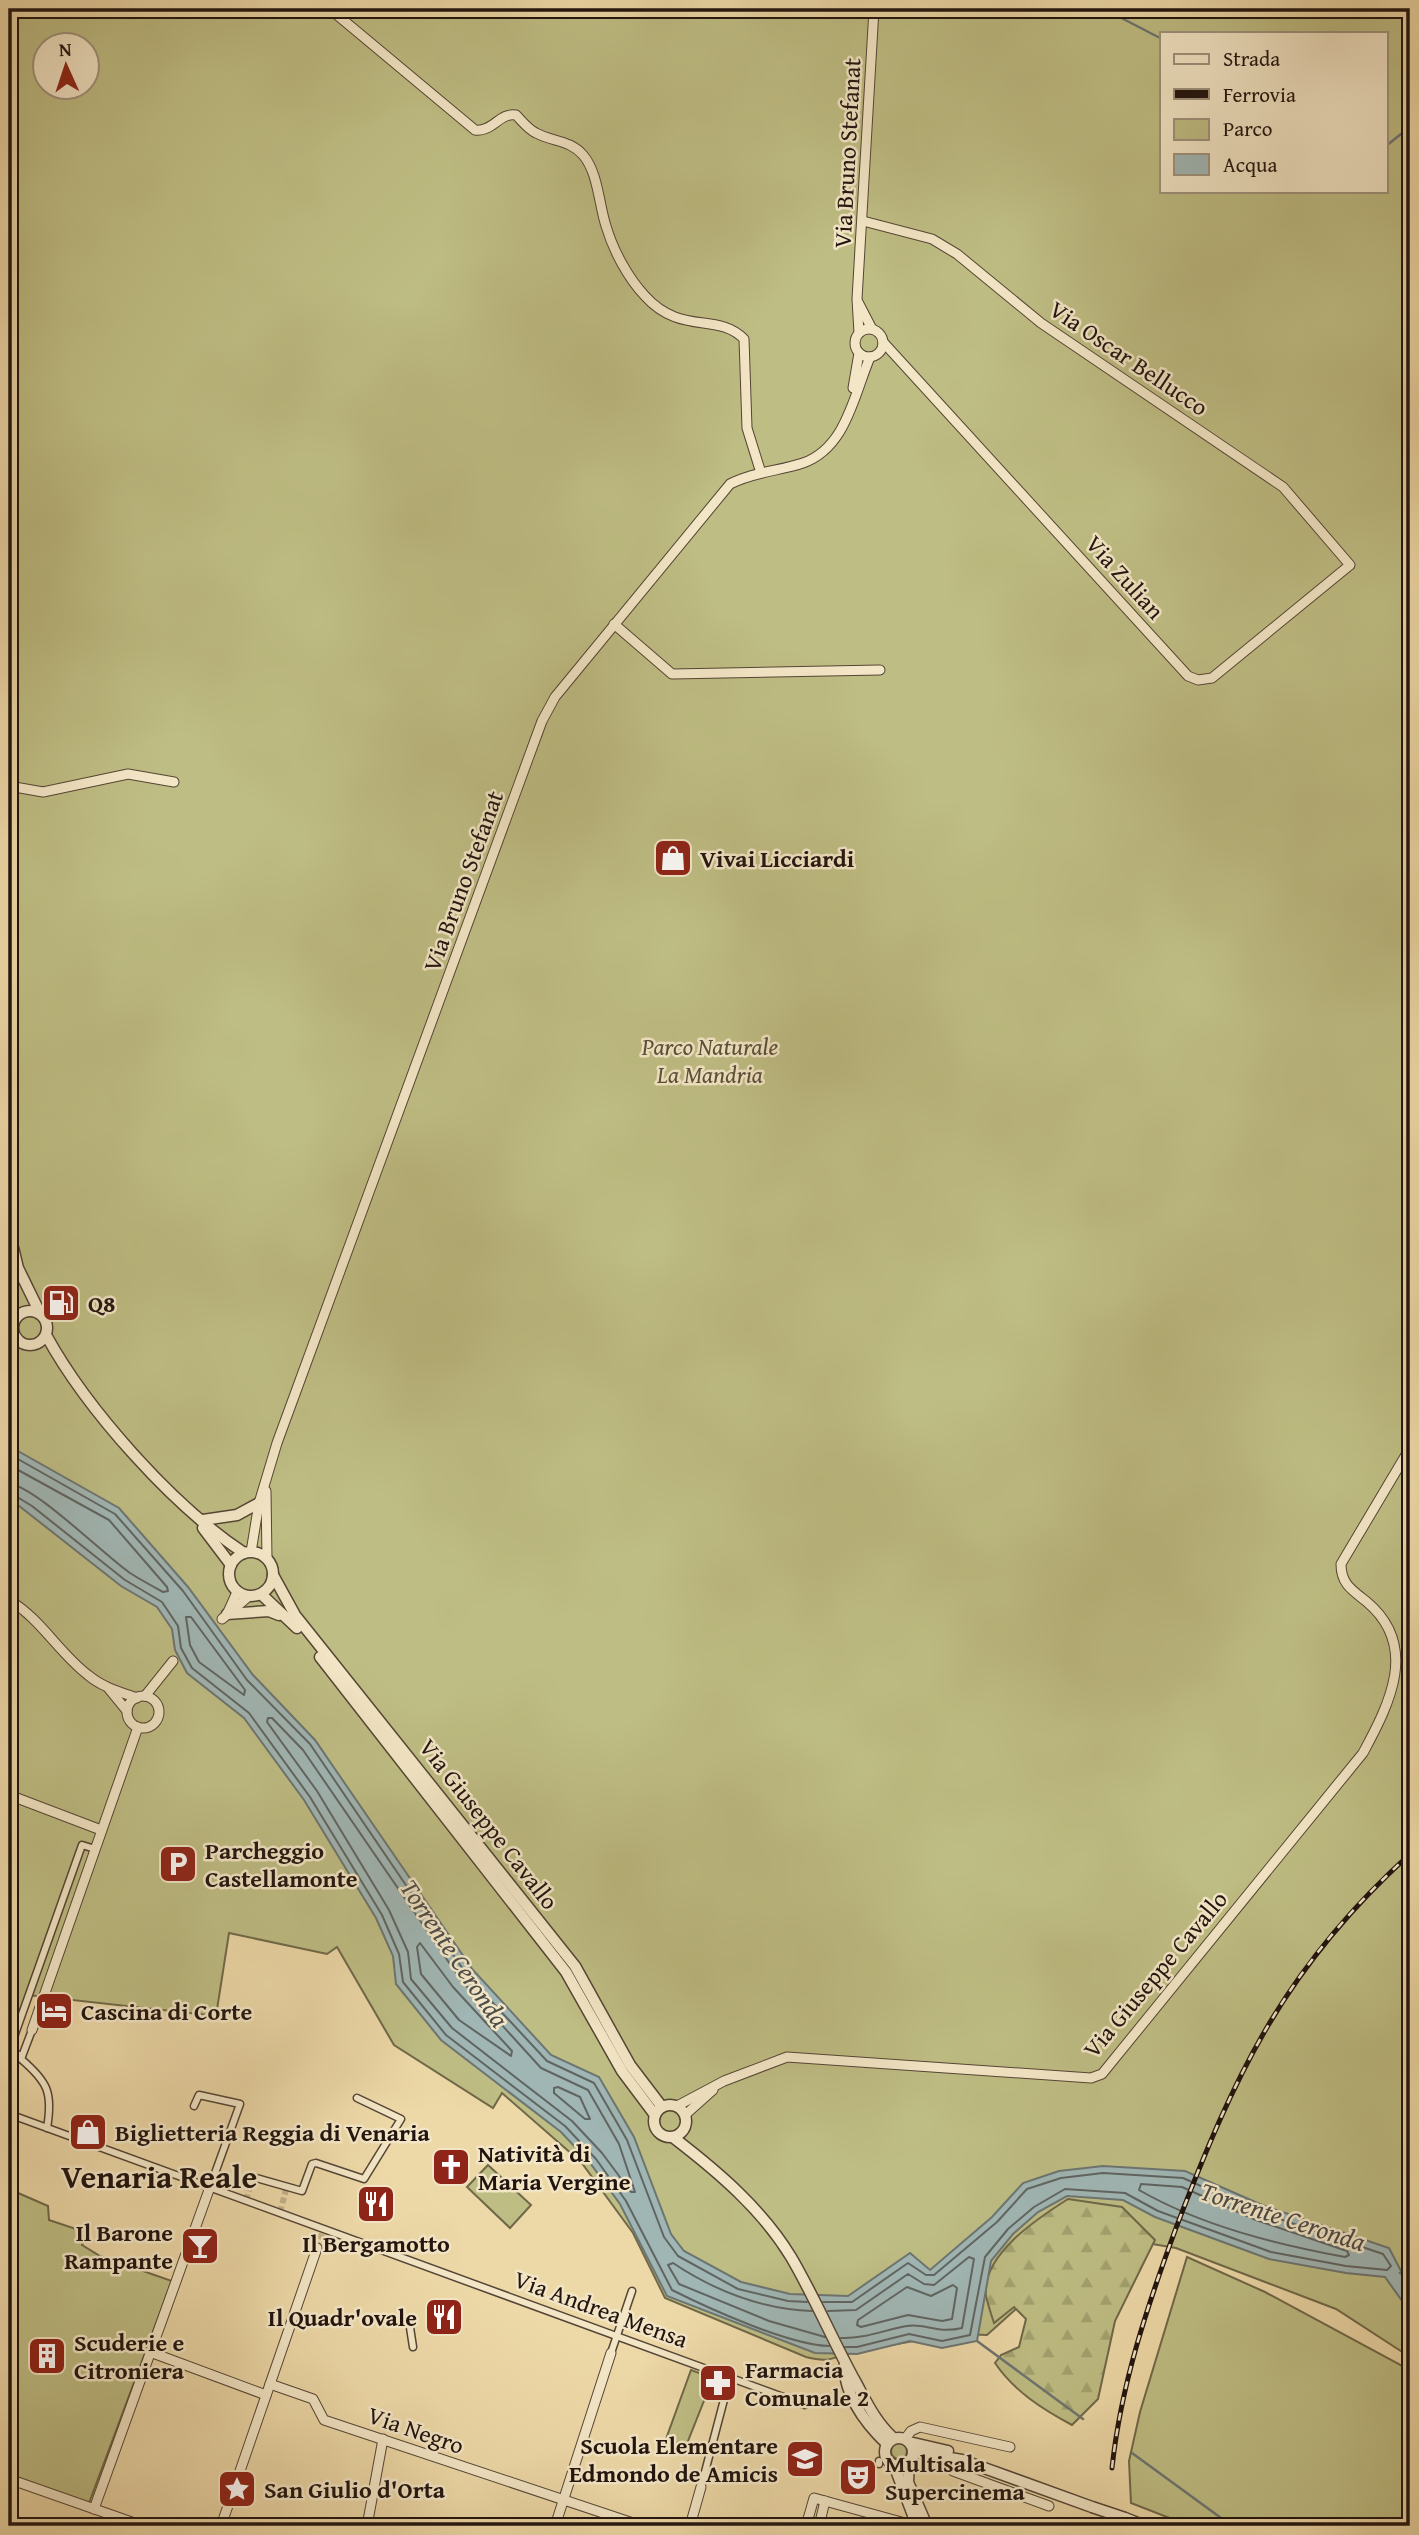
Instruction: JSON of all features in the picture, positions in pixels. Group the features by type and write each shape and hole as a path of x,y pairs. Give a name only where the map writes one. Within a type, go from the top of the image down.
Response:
{"street":[{"path":"330,9 475,130 489,128 510,114 516,115 532,131 569,143 584,156 590,166 607,229 624,266 644,296 675,319 721,325 734,329 744,339 747,428 761,473"},
{"name":"Via Bruno Stefanat","path":"859,334 857,299 874,9"},
{"name":"Via Oscar Bellucco","path":"863,221 932,239 957,254 1041,323 1283,487 1350,565"},
{"path":"857,299 872,329 882,336 883,342 874,356"},
{"path":"872,329 859,334 855,347 859,353 874,356 896,355"},
{"name":"Via Zulian","path":"883,342 1188,676 1198,680 1212,678 1350,565"},
{"name":"Via Bruno Stefanat","path":"850,407 859,353"},
{"name":"Via Bruno Stefanat","path":"248,1552 277,1443 541,721 555,697 730,484 804,462 825,451 840,435 874,356"},
{"path":"614,624 672,674 880,670"},
{"path":"9,786 43,792 128,774 174,782"},
{"path":"9,1231 27,1294 27,1311"},
{"path":"27,1294 47,1326 46,1335 58,1358 90,1405 184,1504 248,1552 267,1559 273,1575 269,1586 225,1617"},
{"path":"40,1314 27,1311 11,1322 18,1339 26,1344 36,1344 58,1358"},
{"path":"36,1344 46,1335"},
{"name":"Via Giuseppe Cavallo","path":"677,2106 724,2081 787,2057 1091,2078 1102,2074 1363,1752 1392,1698 1398,1653 1391,1630 1370,1604 1348,1588 1341,1574 1341,1564 1410,1448"},
{"name":"Via Bruno Stefanat","path":"267,1483 264,1526 267,1559"},
{"path":"203,1520 237,1515 259,1503"},
{"path":"184,1504 230,1565 229,1579 237,1591 255,1595"},
{"path":"230,1565 248,1552"},
{"name":"Via Giuseppe Cavallo","path":"273,1575 295,1615 575,1966 659,2111"},
{"path":"225,1617 237,1591"},
{"name":"Via Giuseppe Cavallo","path":"255,1595 289,1619 566,1972 622,2071 659,2111"},
{"path":"9,1600 35,1619 88,1676 107,1688 127,1711 130,1721 145,1728 156,1721 159,1712 145,1698 107,1688"},
{"path":"225,1617 269,1611 289,1619"},
{"path":"127,1711 145,1698 173,1661"},
{"path":"22,2057 138,1727"},
{"path":"9,1795 101,1830"},
{"path":"47,2127 52,2100 39,2074 22,2057 9,2051 82,1845 95,1849"},
{"name":"Via Giuseppe Cavallo","path":"685,2115 724,2081"},
{"path":"94,2509 240,2104 199,2095 194,2106"},
{"path":"253,2177 302,2190 312,2164 316,2163 364,2179 401,2119 356,2098"},
{"path":"679,2134 685,2115 677,2106 659,2111 654,2125 659,2134 679,2134 776,2236 803,2281 875,2421 890,2441 909,2449 962,2460"},
{"path":"9,2114 210,2187"},
{"name":"Via Andrea Mensa","path":"210,2187 805,2404"},
{"path":"221,2526 317,2248"},
{"path":"555,2526 632,2291"},
{"path":"410,2321 413,2347"},
{"path":"150,2352 266,2395"},
{"path":"690,2526 730,2377"},
{"name":"Via Negro","path":"270,2384 313,2399 324,2420 642,2526"},
{"path":"919,2526 908,2482 911,2431 920,2427 1010,2447"},
{"path":"367,2526 383,2439"},
{"path":"890,2441 885,2457 894,2465 919,2526"},
{"path":"894,2465 909,2449 939,2448 962,2460 1145,2526"},
{"path":"945,2457 953,2471 1049,2506"},
{"path":"9,2479 143,2526"},
{"path":"806,2526 814,2498 822,2498 919,2526"},
{"path":"818,2526 822,2498"}],"green space":[{"name":"Parco Naturale La Mandria","path":"9,9 1410,9 1410,2357 1336,2309 1176,2248 1129,2240 1036,2291 987,2335 923,2339 828,2359 806,2357 665,2298 633,2233 581,2162 502,2093 493,2108 394,2045 337,1947 327,1954 229,1933 216,2016 28,1995 9,2056"},
{"path":"488,2165 531,2205 510,2228 467,2187"},
{"path":"9,2189 48,2206 49,2220 88,2233 82,2245 100,2256 172,2281 89,2503 9,2475"},
{"path":"1068,2199 1122,2207 1155,2240 1115,2321 1098,2399 1072,2425 1029,2398 995,2363 1001,2355 1019,2347 1026,2319 1014,2307 994,2323 986,2296 992,2266 1002,2252 1028,2227"},
{"path":"1187,2257 1265,2292 1410,2370 1410,2526 1190,2526 1131,2503 1129,2461 1140,2412"},
{"path":"691,2370 713,2378 686,2446 666,2439"},
{"path":"896,2443 902,2443 907,2451 905,2457 896,2459 891,2454 891,2448"}],"water":[{"path":"9,1446 119,1508 188,1587 253,1675 315,1740 473,1970 551,2055 599,2077 634,2137 671,2234 684,2251 741,2282 790,2294 848,2296 910,2253 930,2270 992,2217 1023,2183 1059,2171 1103,2166 1185,2171 1262,2205 1389,2248 1410,2288 1410,2312 1385,2277 1269,2259 1155,2217 1123,2200 1067,2196 1038,2212 1013,2234 991,2261 977,2341 942,2348 910,2341 857,2354 815,2353 667,2296 620,2204 590,2163 561,2132 441,2040 396,1984 393,1956 376,1918 304,1800 244,1718 187,1673 175,1650 172,1629 157,1607 121,1586 9,1498"}],"waterway":[{"path":"1104,9 1160,38"},
{"path":"1388,144 1401,134 1410,148"},
{"name":"Torrente Ceronda","path":"1400,2273 1410,2278"},
{"path":"977,2341 1083,2419"},
{"path":"1132,2453 1232,2526"}],"tunnel":[{"path":"246,2200 253,2177"},
{"path":"280,2212 287,2186"},
{"path":"317,2248 324,2228"}],"railway":[{"path":"1112,2468 1122,2406 1136,2346 1155,2287 1198,2172 1243,2071 1268,2025 1329,1938 1366,1896 1410,1854"}],"place":[{"name":"Vivai Licciardi","path":"673,858"},
{"name":"Q8","path":"61,1303"},
{"name":"Parcheggio Castellamonte","path":"178,1864"},
{"name":"Cascina di Corte","path":"54,2011"},
{"name":"Biglietteria Reggia di Venaria","path":"88,2132"},
{"name":"Natività di Maria Vergine","path":"451,2167"},
{"name":"Il Bergamotto","path":"376,2204"},
{"name":"Il Barone Rampante","path":"200,2246"},
{"name":"Il Quadr'ovale","path":"444,2317"},
{"name":"Scuderie e Citroniera","path":"47,2356"},
{"name":"Farmacia Comunale 2","path":"718,2383"},
{"name":"Scuola Elementare Edmondo de Amicis","path":"805,2459"},
{"name":"Multisala Supercinema","path":"858,2477"},
{"name":"San Giulio d'Orta","path":"237,2489"}],"district":[{"name":"Venaria Reale","path":"159,2176"}]}
